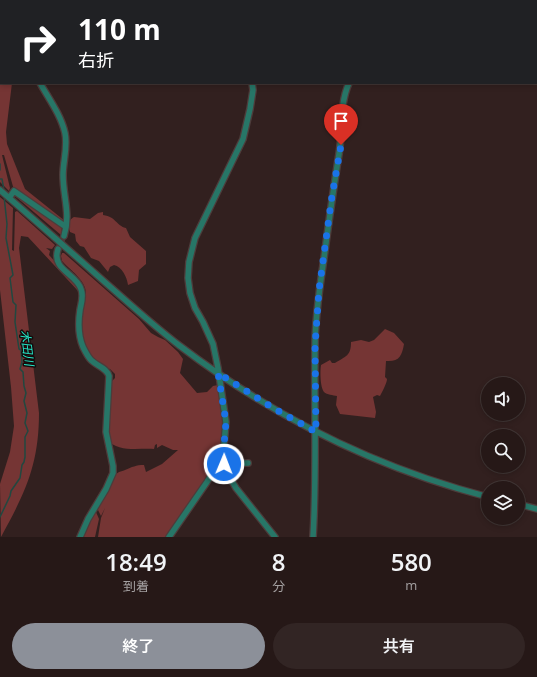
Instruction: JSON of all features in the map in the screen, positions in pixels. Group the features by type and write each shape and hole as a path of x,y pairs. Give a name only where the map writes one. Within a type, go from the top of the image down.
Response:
{"street":[{"path":"41,84 50,99 65,132 66,147 63,175 68,216 64,236"},
{"path":"252,84 253,90 250,110 243,139 195,238 189,262 188,278 190,293 195,308 213,344 226,422 223,456 226,471 236,488 274,537"},
{"path":"313,537 316,432 315,346 319,290 332,196 341,145 344,95 349,84"},
{"path":"0,190 180,346 218,373 273,408 316,432 385,463 452,487 481,495"},
{"path":"9,198 14,192 66,227"},
{"path":"58,249 56,258 58,264 78,284 82,291 79,331 84,348 91,360 107,371 109,376 106,432 113,473 80,537"},
{"path":"169,537 223,456"},
{"path":"224,464 248,463"},
{"path":"525,506 537,509"}],"shaded area":[{"path":"0,84 12,84 6,132 7,144 25,189 65,221 65,224 14,190 4,155 2,155 10,188 9,191 0,182"},
{"path":"16,195 62,227 61,235 15,196"},
{"path":"0,197 13,208 12,250 14,251 15,212 17,211 55,245 52,249 46,248 50,251 49,255 78,287 80,296 79,292 28,237 21,236 19,248 39,413 38,431 36,448 29,478 24,492 1,537 0,484 10,452 14,426 0,290"},
{"path":"103,212 103,215 111,217 122,227 126,228 130,237 146,251 146,264 139,270 138,281 128,285 124,273 114,265 110,267 108,272 99,261 91,258 84,247 80,246 76,241 75,234 70,232 69,223 74,217 90,219 98,213"},
{"path":"62,253 64,253 139,319 151,333 165,340 178,352 183,359 180,373 197,393 207,392 213,386 218,385 225,417 221,455 218,462 168,537 98,537 101,518 105,508 101,516 97,508 116,474 141,465 144,465 146,472 162,464 178,450 173,450 162,445 157,448 157,444 155,445 154,449 128,449 117,446 106,439 111,395 108,385 115,378 115,374 110,369 96,363 80,343 83,301 86,295 86,290 84,284 76,274 62,261"},
{"path":"385,329 394,333 404,344 401,355 397,359 386,361 386,383 380,396 377,395 373,397 376,412 375,418 340,414 336,405 337,396 327,394 323,390 320,371 321,365 330,360 332,363 335,363 345,357 349,353 351,342 361,340 369,342 374,340"},
{"path":"96,512 99,519 95,537 82,537 94,513"}],"waterway":[{"name":"木田川","path":"0,164 0,170"},
{"name":"木田川","path":"0,179 2,179 4,190"},
{"name":"木田川","path":"0,517 11,491 20,478 25,457 25,437 28,431 25,423 27,413 24,401 26,393 23,372 20,369 22,362 21,350 19,349 15,322 16,305 13,302 10,278 13,275 6,238 7,224 4,196"}],"tunnel":[{"path":"58,249 64,236"}],"route":[{"path":"224,464 223,456 226,422 218,373 273,408 316,432 315,346 319,290 332,196 341,145"}]}
